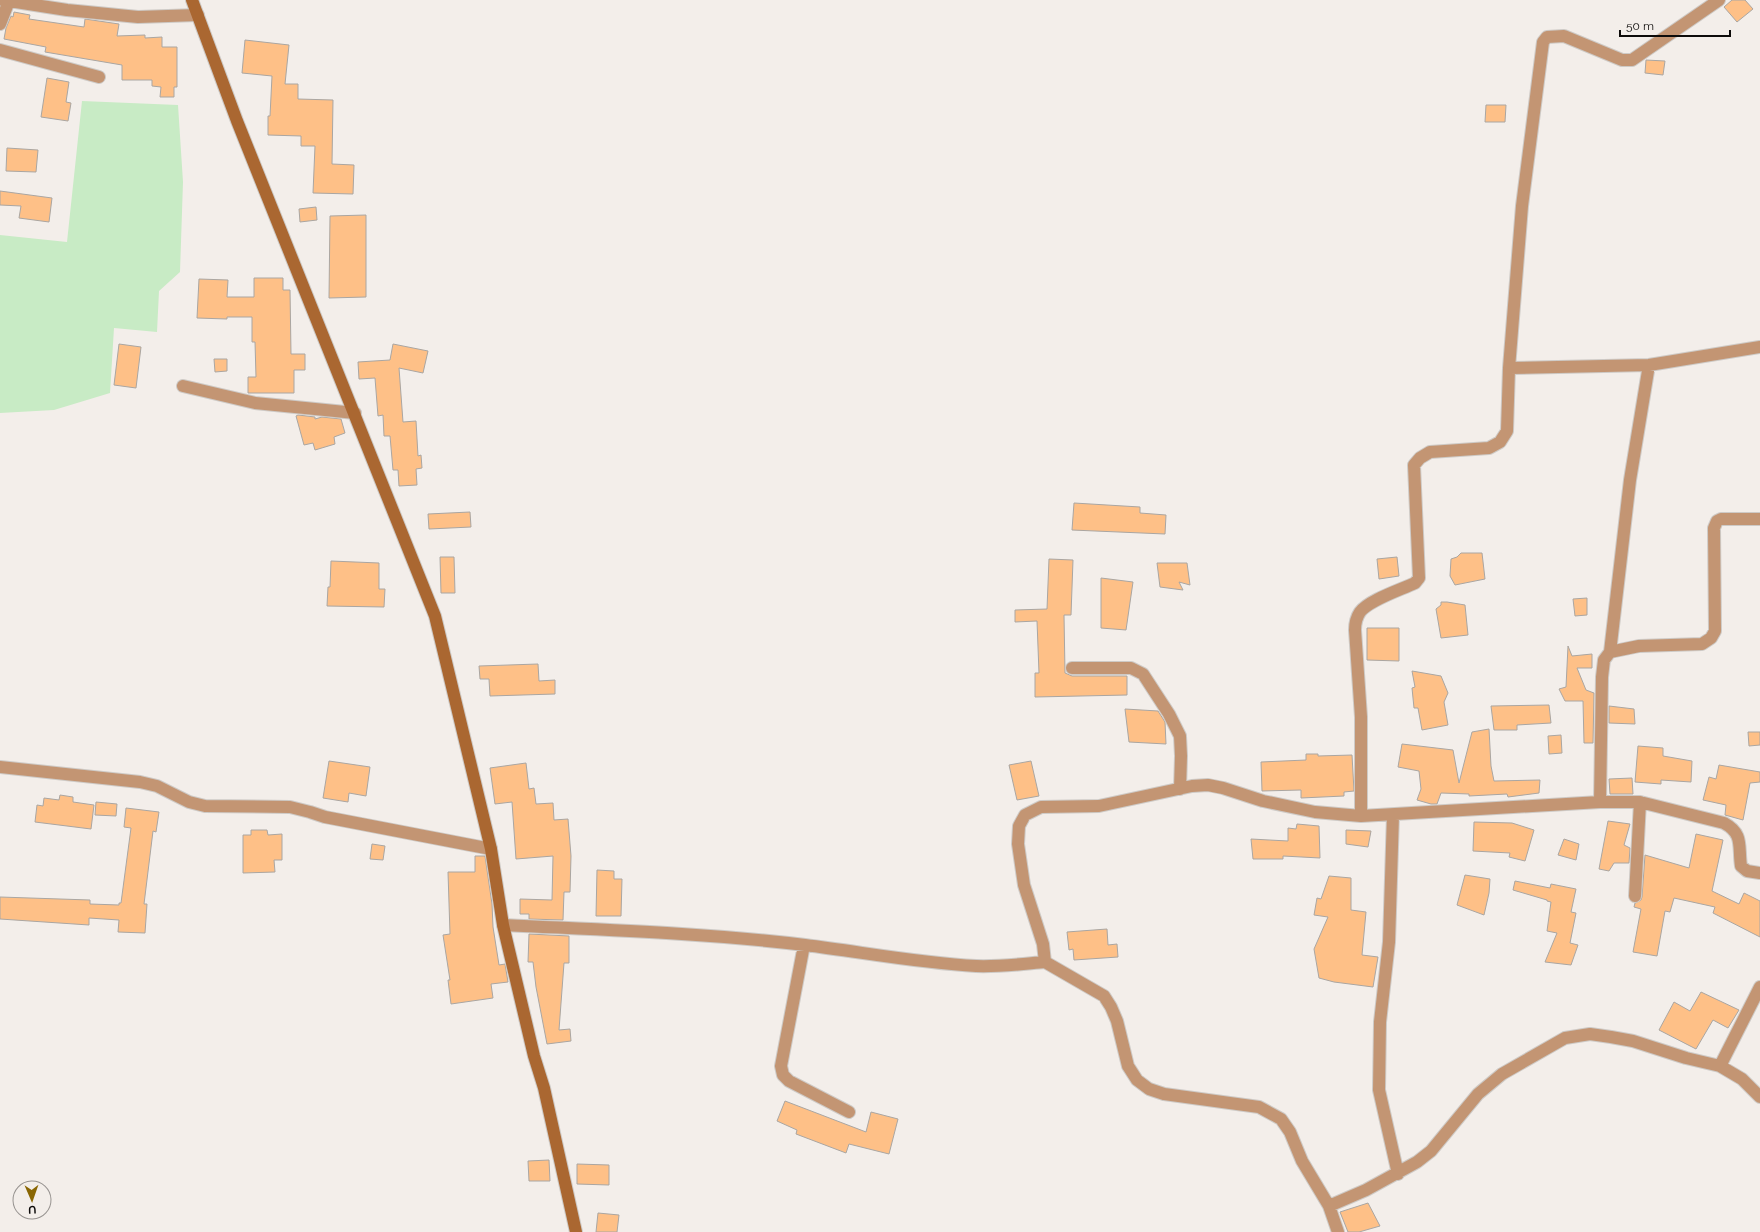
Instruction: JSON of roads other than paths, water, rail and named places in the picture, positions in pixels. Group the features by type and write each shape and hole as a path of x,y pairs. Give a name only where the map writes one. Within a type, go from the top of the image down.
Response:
{"main road":[{"path":"192,0 237,121 435,616 491,849 503,925 534,1056 544,1088 576,1232"}],"street":[{"path":"0,24 6,0 67,10 138,17 198,15"},
{"path":"1361,816 1361,717 1355,630 1356,619 1360,611 1374,602 1415,583 1419,578 1420,573 1414,465 1420,458 1430,452 1489,448 1500,442 1507,431 1509,368 1522,206 1543,42 1547,37 1564,36 1622,60 1632,60 1719,0"},
{"path":"0,50 99,77"},
{"path":"1509,368 1649,365 1760,347"},
{"path":"1600,802 1602,677 1604,660 1610,652 1630,480 1649,365"},
{"path":"183,386 255,403 355,413"},
{"path":"1610,652 1639,646 1702,644 1711,638 1715,630 1714,528 1717,521 1721,519 1760,519"},
{"path":"1072,668 1131,668 1143,674 1169,714 1180,736 1180,789"},
{"path":"0,767 140,782 157,786 190,802 205,806 290,807 325,817 491,849"},
{"path":"1045,962 1042,944 1024,885 1018,844 1019,826 1025,815 1041,807 1099,806 1180,789 1208,785 1263,801 1314,812 1361,816 1600,802 1640,802 1724,823 1734,828 1739,837 1741,866 1747,871 1760,873"},
{"path":"1635,896 1640,802"},
{"path":"1393,815 1388,942 1380,1022 1379,1090 1398,1174"},
{"path":"503,925 684,935 804,945 919,961 970,965 1016,965 1045,962 1104,996 1117,1021 1128,1066 1137,1080 1149,1089 1164,1094 1259,1107 1281,1119 1290,1132 1302,1161 1329,1206 1338,1232"},
{"path":"804,945 781,1066 783,1075 789,1081 849,1112"},
{"path":"1720,1066 1760,987"},
{"path":"1329,1206 1398,1174 1417,1162 1431,1151 1478,1094 1502,1074 1566,1038 1590,1034 1611,1037 1633,1041 1686,1058 1720,1066 1742,1079 1760,1097"}]}
